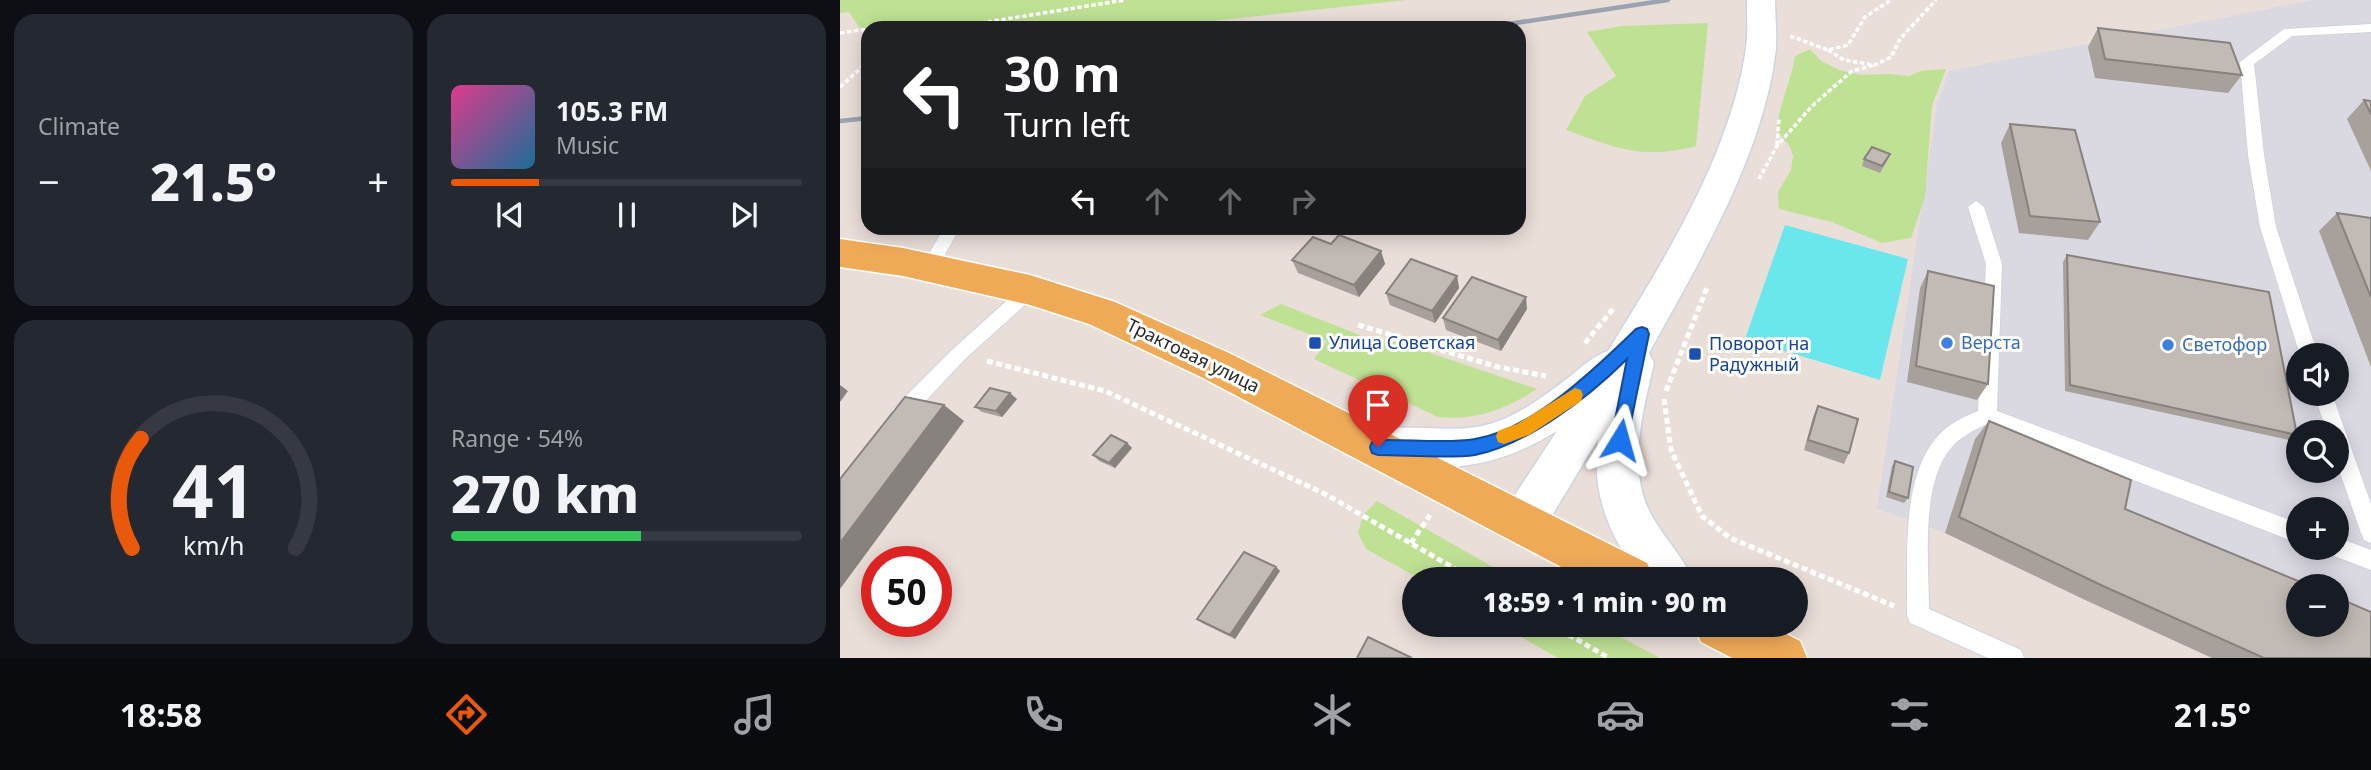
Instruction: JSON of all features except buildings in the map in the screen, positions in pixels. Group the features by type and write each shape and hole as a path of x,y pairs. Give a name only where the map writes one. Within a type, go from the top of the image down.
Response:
{"main road":[{"path":"1523,522 1642,334 1714,195 1742,122 1768,22"},
{"name":"Трактовая улица","path":"840,253 929,267 1030,290 1102,313 1215,365 1608,567"},
{"path":"1378,447 1475,447 1523,429 1595,380 1642,334"},
{"path":"1642,334 1628,389 1620,440 1618,484 1631,521 1659,567"},
{"path":"1742,637 1783,658"}],"lane":[{"path":"2305,343 2269,227 2256,155 2247,62 2289,33 2371,28"},
{"path":"1976,207 1994,264 1987,416"},
{"path":"929,267 948,235"},
{"path":"890,428 958,354 1030,290"},
{"path":"2014,658 1918,615 1921,497 1939,448 1967,423 1987,416 2286,528"},
{"path":"2349,470 2371,533"},
{"path":"2349,552 2371,560"}],"path":[{"path":"980,21 1125,0"},
{"path":"1828,50 1848,45 1865,17 1891,0"},
{"path":"1754,188 1777,146 1812,106 1852,71 1875,65 1891,57 1900,39 1936,0"},
{"path":"1768,22 1844,60 1875,65"},
{"path":"840,33 861,30"},
{"path":"840,87 861,68"},
{"path":"1777,146 1779,109"},
{"path":"1713,273 1696,309 1664,398 1671,450 1702,516 1730,538 1773,558 1918,615"},
{"path":"1358,325 1394,333 1486,366 1545,376 1554,374"},
{"path":"958,354 1105,391 1325,494 1452,567"},
{"path":"1573,637 1609,658"}],"shaded area":[{"path":"2313,0 2371,0 2371,658 2349,637 2349,574 2286,574 2286,601 1975,440 1945,533 1877,509 1937,104 1949,71"}],"green space":[{"path":"840,0 1406,0 1212,21 861,21 861,30 849,12 840,13"},
{"path":"1708,23 1696,146 1645,152 1615,147 1566,130 1585,96 1616,76 1587,32 1622,26"},
{"path":"1810,49 1821,61 1839,70 1860,75 1909,76 1921,71 1946,69 1932,106 1925,197 1911,238 1882,243 1832,222 1779,209 1778,192 1791,170 1793,156 1790,147 1777,130 1778,120 1795,56"},
{"path":"1281,304 1362,336 1404,344 1537,389 1490,412 1465,417 1438,417 1314,359 1327,341 1260,315"},
{"path":"1377,501 1493,567 1402,569 1366,549 1358,533 1363,515"},
{"path":"1521,637 1621,637 1660,658 1558,658"}],"water":[{"path":"1785,225 1908,259 1880,380 1745,339"}],"railway":[{"path":"1526,21 1668,0"},
{"path":"840,121 861,119"}],"slow traffic":[{"path":"1504,436 1523,429 1575,395"}],"place":[{"name":"Улица Советская","path":"1315,343"},
{"name":"Верста","path":"1947,343"},
{"name":"Светофор","path":"2168,345"},
{"name":"Поворот на Радужный","path":"1695,354"}],"route":[{"path":"1378,447 1475,447 1523,429 1564,404 1595,380 1642,334 1628,389 1620,440"}]}
